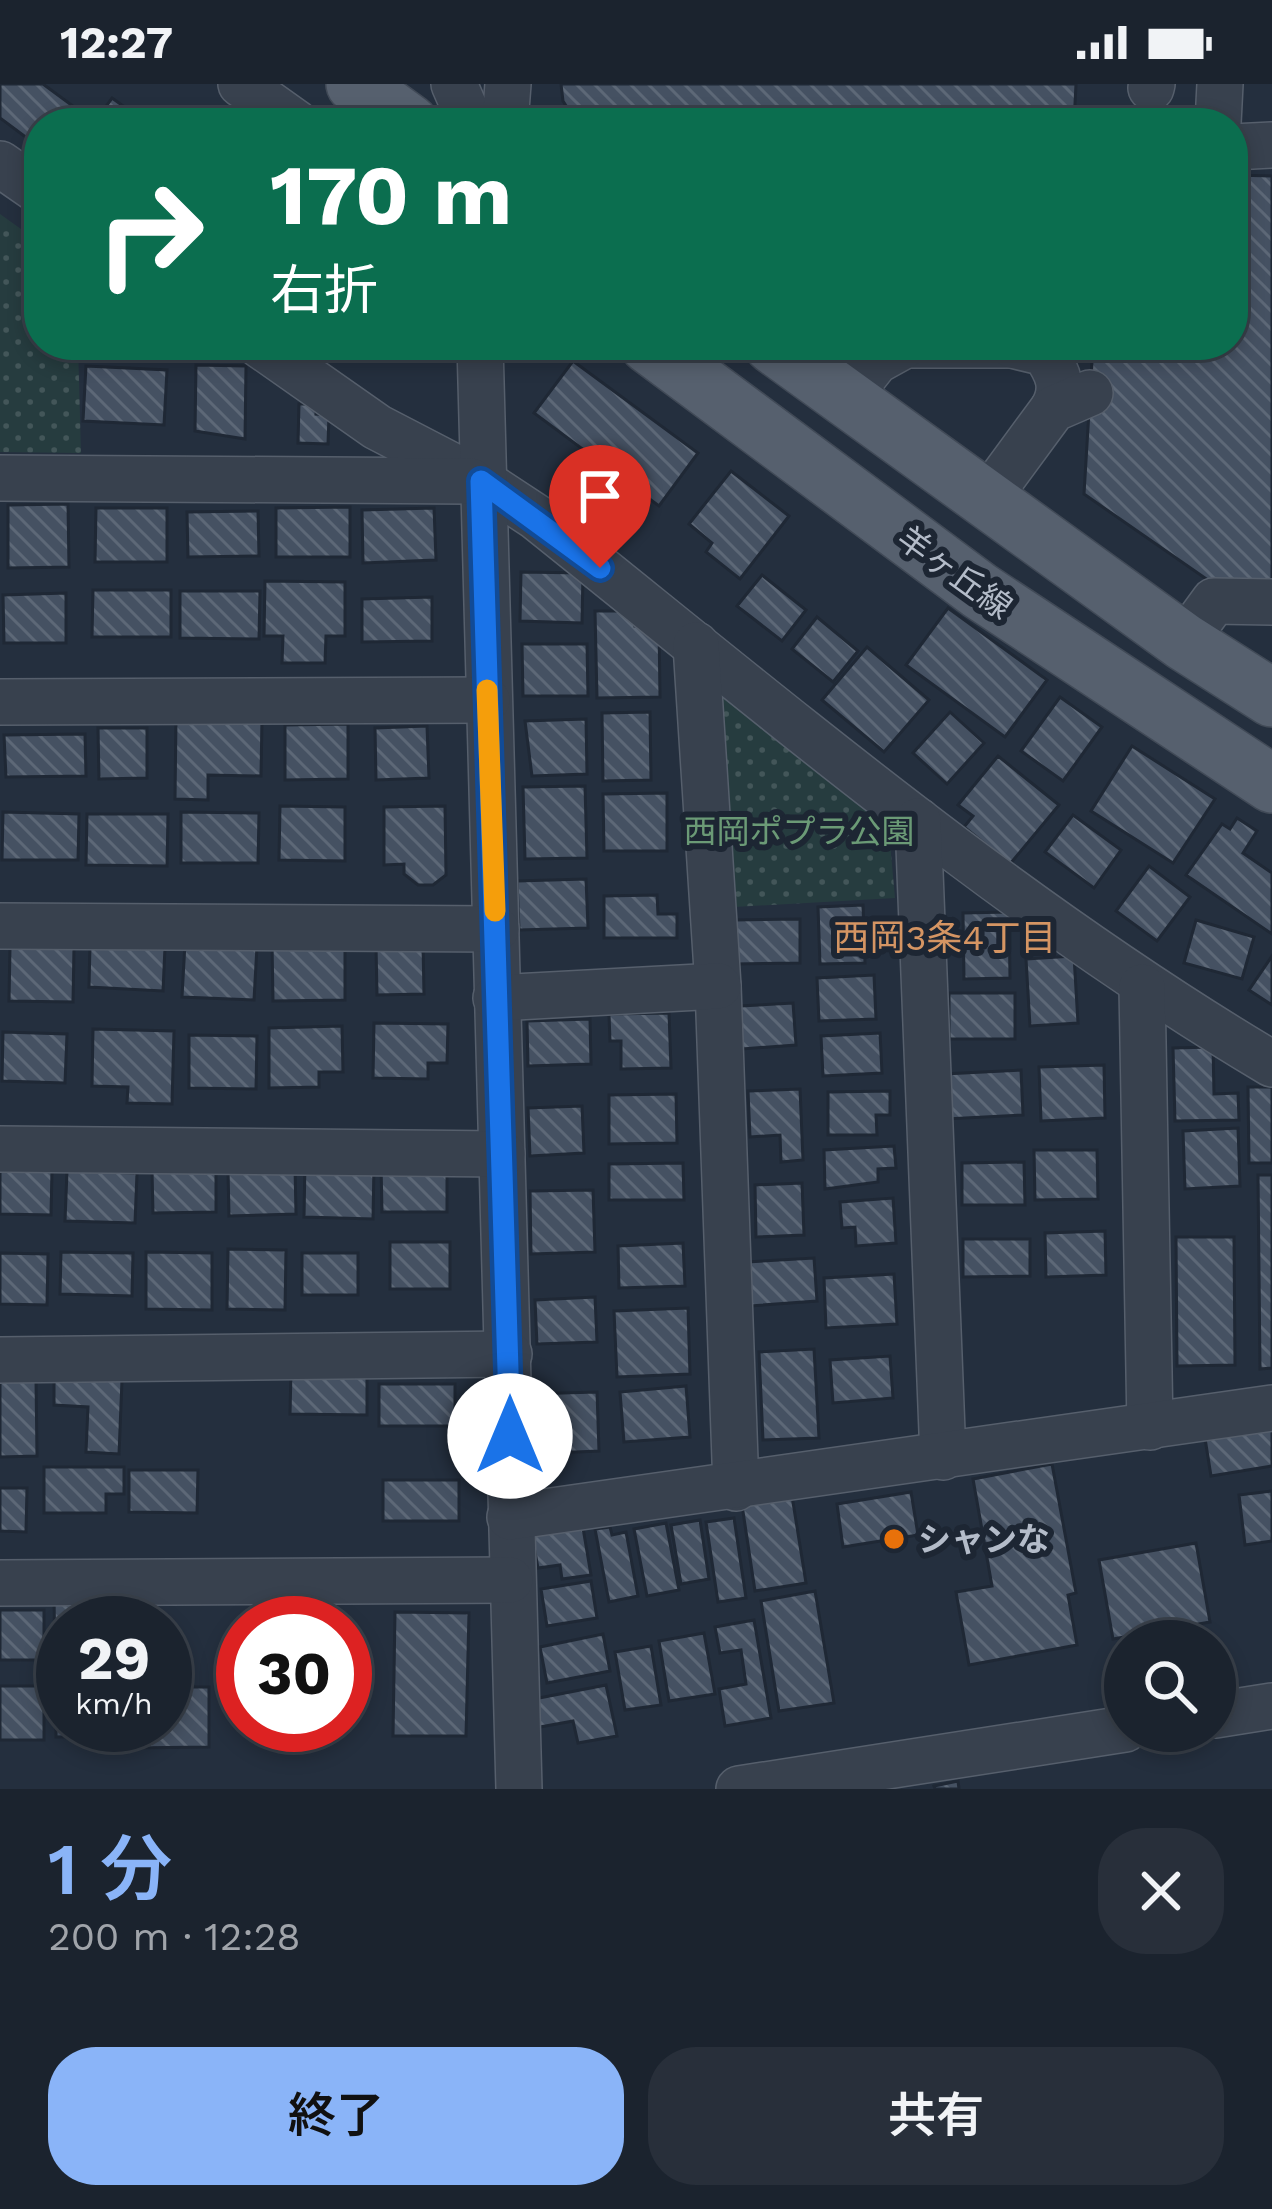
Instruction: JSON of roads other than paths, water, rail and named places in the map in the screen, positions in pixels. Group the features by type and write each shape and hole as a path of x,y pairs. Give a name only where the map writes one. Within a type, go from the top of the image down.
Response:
{"main road":[{"path":"355,84 388,108"},
{"name":"羊ヶ丘線","path":"669,360 980,592 1272,784"},
{"path":"793,360 989,496 1184,642 1272,698"}],"street":[{"path":"241,84 275,108"},
{"path":"281,360 377,427 481,481 536,517 917,821 1142,987 1272,1064"},
{"path":"480,360 519,1789"},
{"path":"846,399 878,360"},
{"path":"989,496 1071,401 1060,396 1059,374 1050,360"},
{"path":"0,478 481,481"},
{"path":"1184,642 1214,602 1262,601"},
{"path":"696,645 718,986 736,1488"},
{"path":"0,702 487,700"},
{"path":"917,821 943,1457"},
{"path":"0,926 496,929"},
{"path":"496,998 718,986"},
{"path":"1142,987 1150,1426"},
{"path":"0,1149 502,1154"},
{"path":"0,1360 509,1354"},
{"path":"510,1517 1272,1408"},
{"path":"0,1583 510,1580"},
{"path":"1236,1712 1272,1706"},
{"path":"739,1789 1104,1732"}],"place":[{"name":"シャンな","path":"894,1539"}],"district":[{"name":"西岡3条4丁目","path":"945,937"}],"park label":[{"name":"西岡ポプラ公園","path":"799,831"}]}
